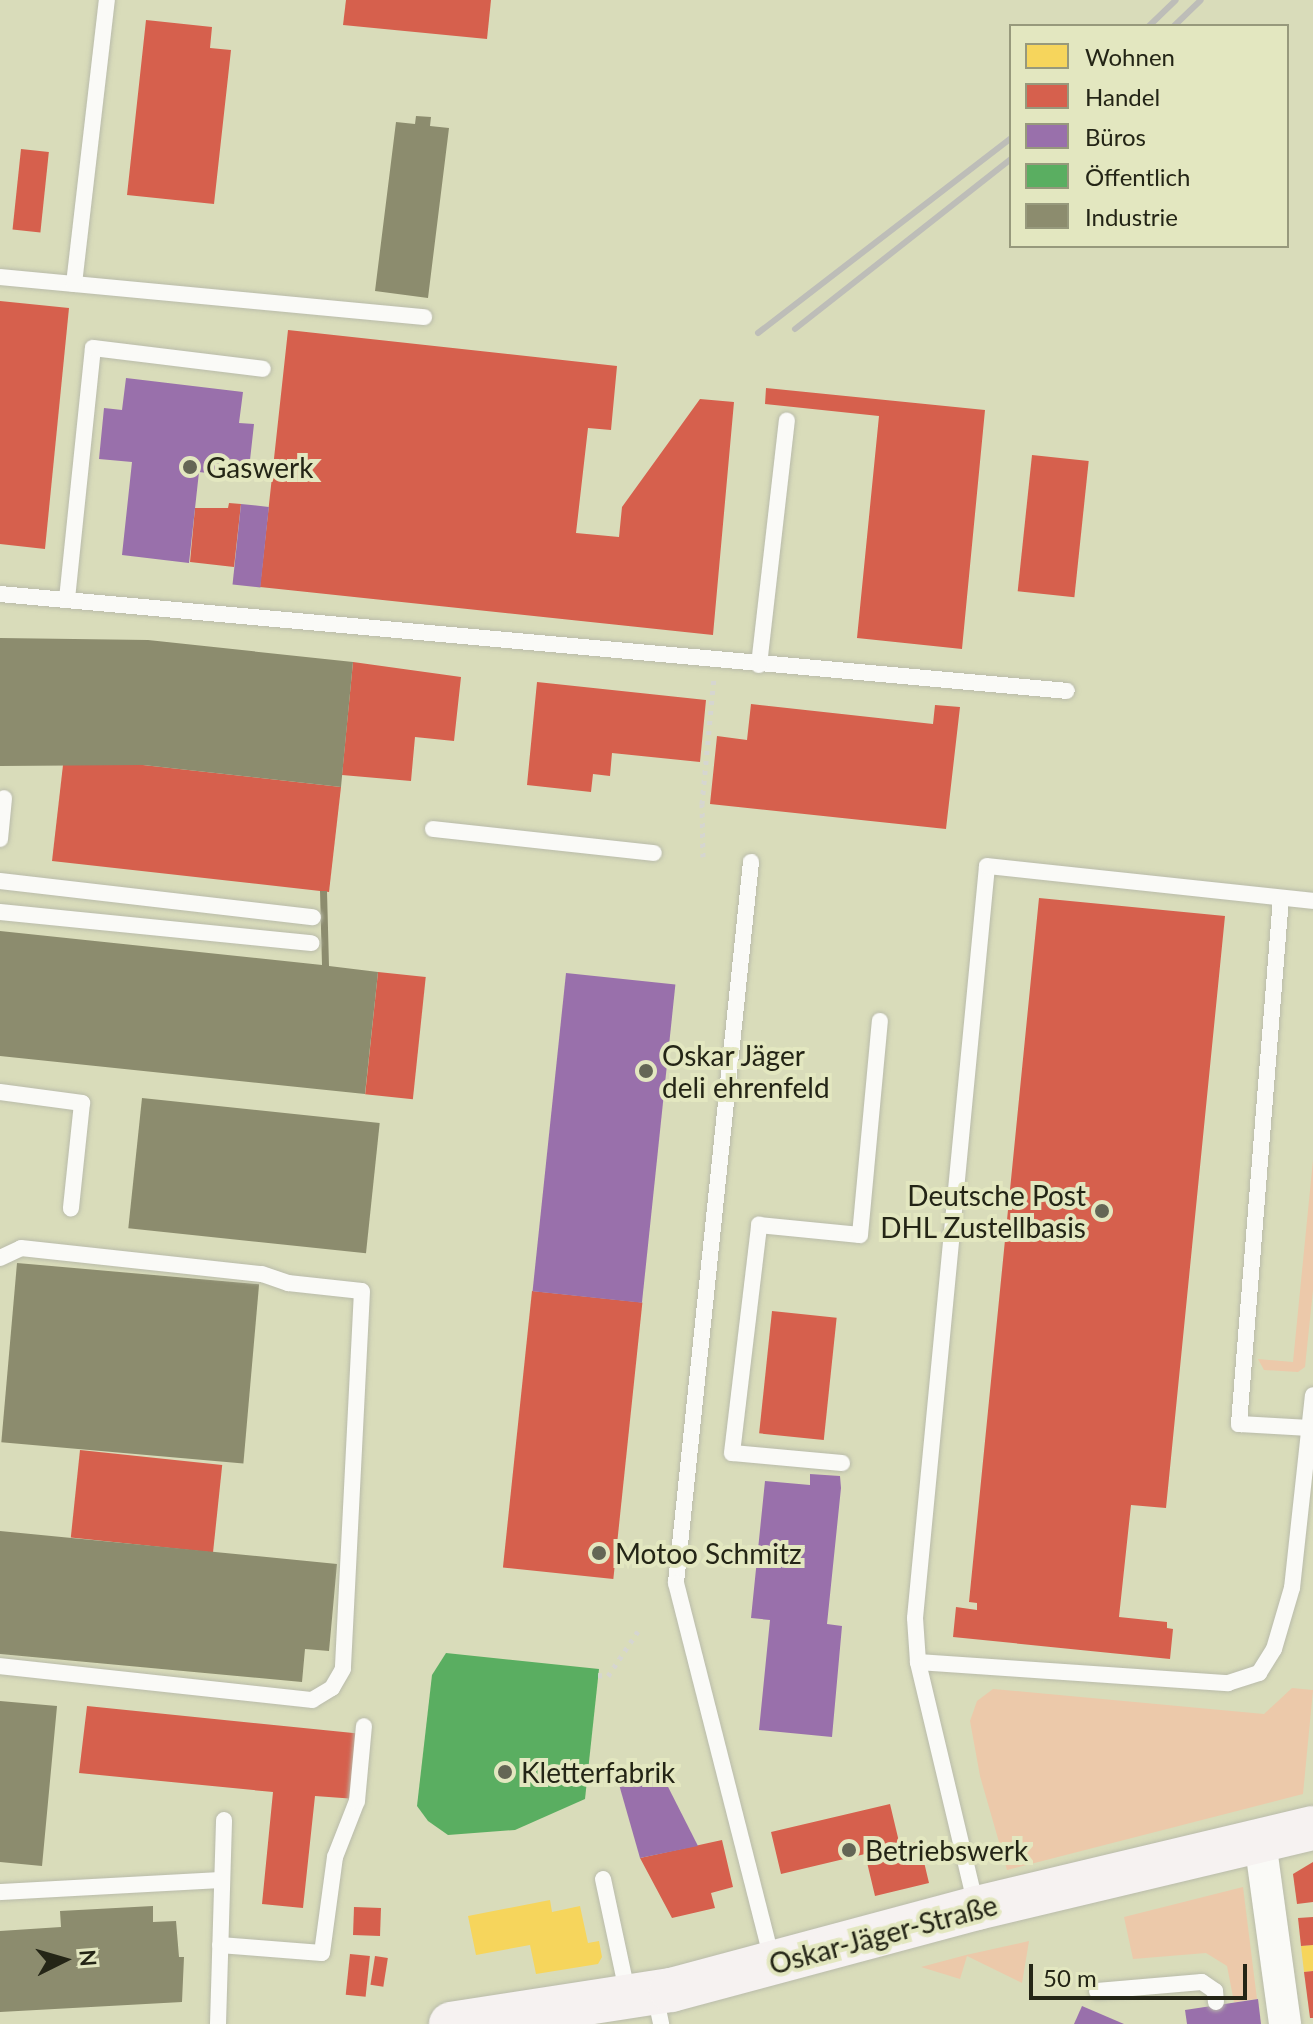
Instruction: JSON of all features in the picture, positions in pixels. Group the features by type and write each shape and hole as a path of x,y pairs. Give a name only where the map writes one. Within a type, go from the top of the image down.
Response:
{"street":[{"name":"Oskar-Jäger-Straße","path":"451,2024 648,2005 773,1964 977,1908 1313,1828"},
{"path":"1260,1841 1285,2024"}],"lane":[{"path":"74,284 107,0"},
{"path":"0,277 424,317"},
{"path":"67,599 93,348 263,369"},
{"path":"759,665 787,421"},
{"path":"0,594 1067,691"},
{"path":"0,839 4,798"},
{"path":"433,829 654,853"},
{"path":"751,862 676,1583 773,1964"},
{"path":"977,1908 918,1662 915,1618 987,866 1313,901"},
{"path":"0,881 313,917"},
{"path":"1281,898 1239,1424 1310,1428"},
{"path":"0,912 311,943"},
{"path":"842,1463 732,1453 759,1225 860,1235 880,1021"},
{"path":"0,1092 82,1103 71,1208"},
{"path":"0,1258 21,1248 262,1274 288,1283 362,1291 343,1669 332,1688 312,1700 0,1666"},
{"path":"918,1662 1228,1683 1259,1673 1274,1649 1292,1588 1313,1395"},
{"path":"220,1945 322,1953 335,1857 357,1801 364,1726"},
{"path":"218,2024 224,1820"},
{"path":"603,1879 648,2005"},
{"path":"0,1892 222,1880"},
{"path":"1097,1991 1202,1982 1215,1991 1216,2002"}],"path":[{"path":"703,857 702,804 716,661"},
{"path":"598,1675 608,1676 638,1631"}],"shaded area":[{"path":"0,0 1313,0 1313,2024 0,2024"},
{"path":"1313,1160 1313,1290 1305,1367 1298,1372 1264,1370 1258,1359 1293,1362"},
{"path":"1292,1688 1313,1690 1303,1794 1007,1870 980,1776 970,1721 977,1701 993,1689 1264,1714"},
{"path":"1243,1887 1257,1999 1234,2002 1227,1966 1206,1953 1133,1959 1124,1917"},
{"path":"1029,1941 1022,1983 967,1956 960,1979 921,1967 966,1955"}],"building: Wohnen":[{"path":"550,1900 552,1912 580,1906 588,1943 599,1941 602,1957 598,1964 536,1974 530,1945 476,1955 468,1916"},
{"path":"1313,1945 1313,1971 1304,1972 1301,1946"}],"building: Handel":[{"path":"346,0 491,0 487,39 343,25"},
{"path":"146,20 212,27 210,48 231,50 214,204 127,195"},
{"path":"21,149 49,152 40,232 13,230"},
{"path":"0,301 69,308 45,549 0,544"},
{"path":"288,330 617,366 611,430 588,428 576,533 619,537 622,507 700,399 734,402 713,635 260,587"},
{"path":"766,388 985,410 962,649 857,638 879,416 765,404"},
{"path":"1032,455 1089,461 1074,597 1018,591"},
{"path":"229,503 241,504 234,567 190,562 195,508 228,508"},
{"path":"353,662 461,677 454,741 415,737 411,781 342,775"},
{"path":"537,682 706,700 700,762 612,753 610,776 593,774 591,792 527,785"},
{"path":"751,704 933,724 935,705 960,707 946,829 710,804 717,736 747,740"},
{"path":"63,765 143,765 341,787 329,892 52,861"},
{"name":"Deutsche Post DHL Zustellbasis","path":"1039,898 1225,916 1166,1508 1131,1505 1119,1617 1167,1622 1167,1628 1173,1629 1170,1659 953,1637 956,1607 977,1610 977,1603 969,1602"},
{"path":"378,972 426,977 413,1099 365,1094"},
{"path":"532,1291 642,1303 613,1579 503,1567"},
{"path":"772,1311 837,1318 824,1440 759,1433"},
{"path":"80,1450 222,1465 213,1552 71,1538"},
{"path":"87,1706 363,1734 356,1799 315,1796 303,1908 262,1904 273,1792 79,1773"},
{"name":"Betriebswerk","path":"890,1804 900,1846 919,1841 929,1883 875,1896 865,1854 781,1874 771,1832"},
{"path":"722,1840 733,1887 711,1893 715,1908 672,1918 640,1858"},
{"path":"1313,1862 1313,1902 1297,1904 1293,1874"},
{"path":"354,1907 381,1908 380,1936 353,1935"},
{"path":"1313,1917 1313,1945 1301,1946 1298,1918"},
{"path":"350,1954 370,1956 366,1997 346,1995"},
{"path":"375,1956 388,1958 383,1987 370,1985"},
{"path":"1313,1971 1313,2018 1310,2018 1304,1972"}],"building: Büros":[{"name":"Gaswerk","path":"126,378 243,392 239,423 254,424 248,478 199,472 189,563 122,555 132,462 99,459 104,408 122,410"},
{"path":"241,504 269,507 260,587 233,585"},
{"path":"566,973 675,984 642,1303 533,1291"},
{"path":"810,1474 840,1476 827,1624 842,1626 832,1737 759,1730 770,1620 751,1618 765,1481 810,1485"},
{"path":"660,1771 698,1846 640,1858 618,1781"},
{"path":"1258,1999 1261,2024 1187,2024 1185,2010"},
{"path":"1082,2006 1124,2024 1074,2024"}],"building: Öffentlich":[{"name":"Kletterfabrik","path":"446,1653 599,1669 585,1799 515,1830 448,1835 428,1821 417,1806 432,1675"}],"building: Industrie":[{"path":"416,116 431,117 430,126 449,128 428,298 375,291 396,122 415,124"},
{"path":"0,638 148,640 353,662 341,787 143,765 0,766"},
{"path":"320,891 327,891 329,966 378,972 365,1094 0,1056 0,931 322,965"},
{"path":"142,1098 380,1123 366,1253 128,1228"},
{"path":"17,1263 259,1284 243,1463 1,1442"},
{"path":"0,1531 337,1564 329,1651 305,1649 302,1682 0,1654"},
{"path":"0,1701 57,1706 42,1866 0,1862"},
{"path":"153,1906 153,1922 176,1921 179,1957 184,1957 182,2002 0,2012 0,1931 61,1927 60,1911"}],"railway":[{"path":"1151,24 1176,0"},
{"path":"1176,24 1201,0"},
{"path":"758,333 1009,140"},
{"path":"795,329 1009,161"}],"place":[{"name":"Gaswerk","path":"190,467"},
{"name":"Oskar Jäger deli ehrenfeld","path":"646,1071"},
{"name":"Deutsche Post DHL Zustellbasis","path":"1102,1211"},
{"name":"Motoo Schmitz","path":"599,1553"},
{"name":"Kletterfabrik","path":"505,1772"},
{"name":"Betriebswerk","path":"849,1850"}]}
